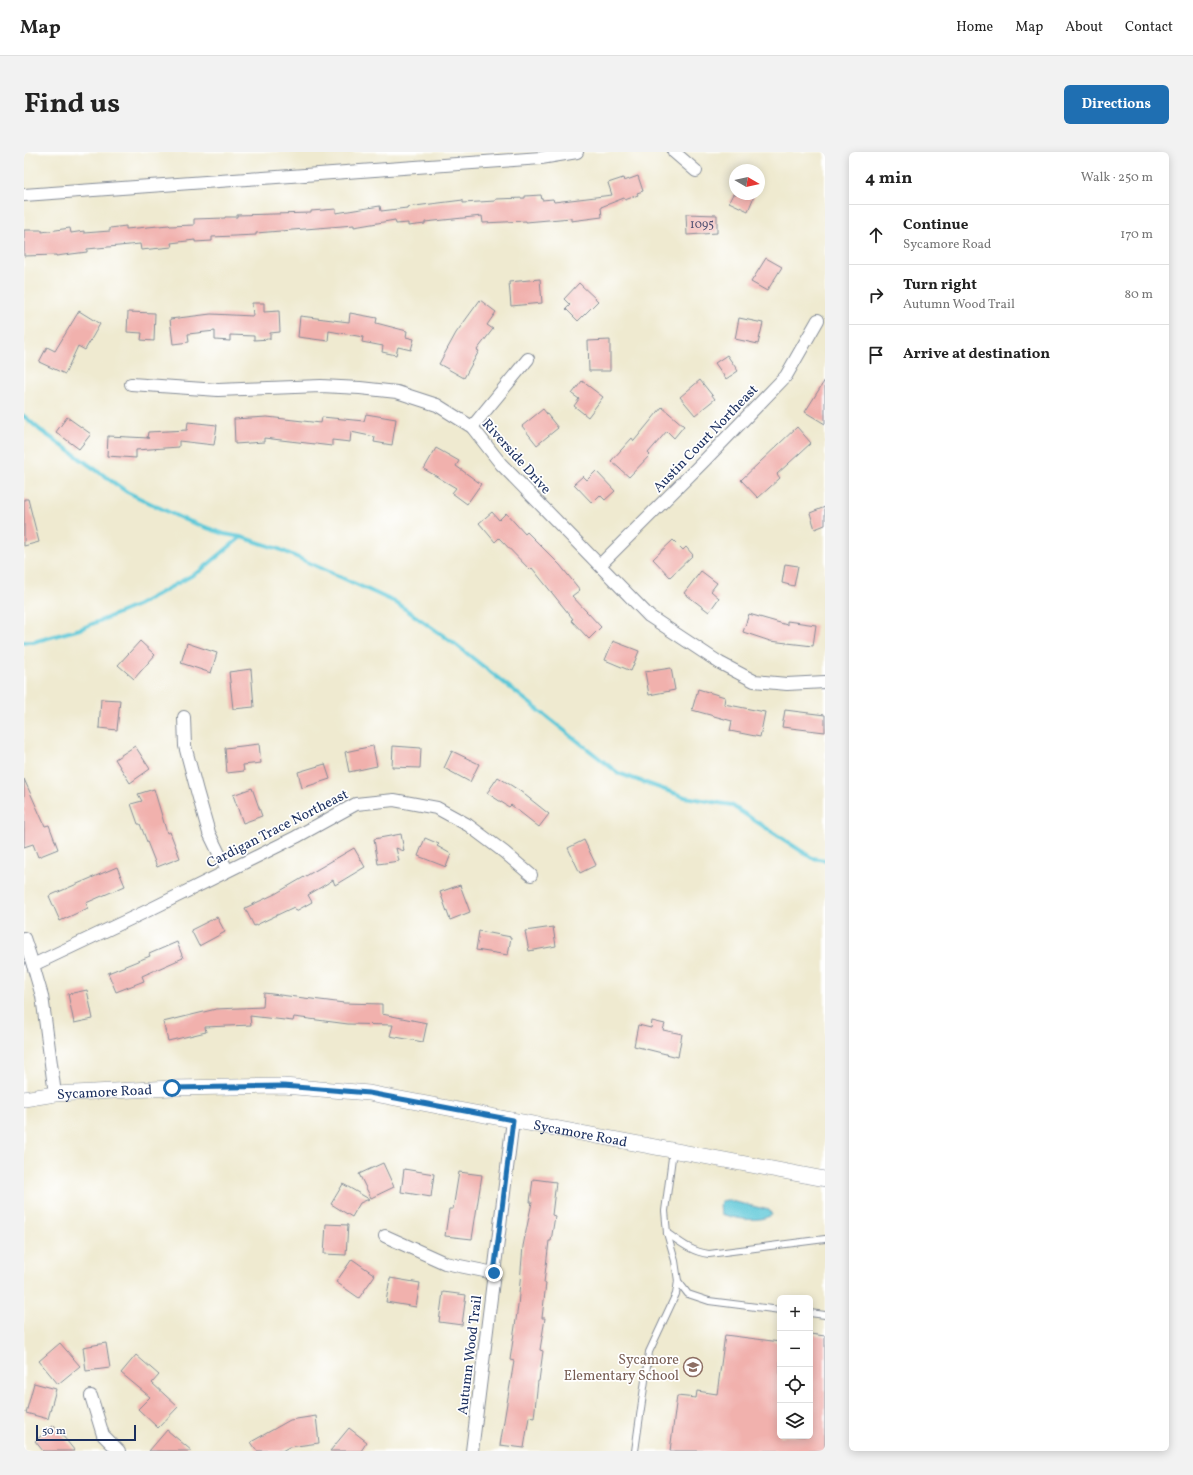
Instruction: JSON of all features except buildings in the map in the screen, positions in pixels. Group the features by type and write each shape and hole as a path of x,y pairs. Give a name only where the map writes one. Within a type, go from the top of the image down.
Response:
{"street":[{"path":"24,195 541,158 578,152"},
{"path":"674,152 696,171"},
{"name":"Austin Court Northeast","path":"600,566 786,376 818,320"},
{"path":"472,427 528,359"},
{"name":"Riverside Drive","path":"131,384 218,390 321,386 360,388 397,392 437,405 472,427 501,464 649,616 720,663 754,680 787,684 825,682"},
{"path":"184,717 186,746 197,791 209,833 227,870"},
{"name":"Cardigan Trace Northeast","path":"34,965 296,837 356,804 394,800 437,808 468,825 504,852 531,875"},
{"path":"24,938 34,965 42,996 55,1094"},
{"name":"Sycamore Road","path":"24,1099 55,1094 172,1088 283,1086 369,1093 825,1179"},
{"name":"Autumn Wood Trail","path":"472,1451 513,1120"},
{"path":"385,1236 445,1263 494,1273"},
{"path":"91,1396 103,1435 119,1451"}],"lane":[{"path":"635,1451 649,1352 676,1294 678,1281 675,1261 667,1233 665,1211 673,1150"},
{"path":"667,1233 688,1248 709,1254 825,1239"},
{"path":"678,1281 688,1294 709,1302 777,1310"},
{"path":"813,1313 825,1315"}],"water":[{"path":"727,1200 769,1210 772,1215 753,1220 740,1219 721,1214 721,1201"}],"waterway":[{"path":"24,416 40,430 127,492 183,519 224,534 241,537 279,549 395,602 455,644 618,773 685,797 731,805 812,858 825,860"},
{"path":"24,642 33,642 80,629 138,605 200,571 241,537"}],"place":[{"name":"Sycamore Elementary School","path":"693,1367"}],"route":[{"path":"172,1088 283,1086 369,1093 513,1120 494,1273"}]}
